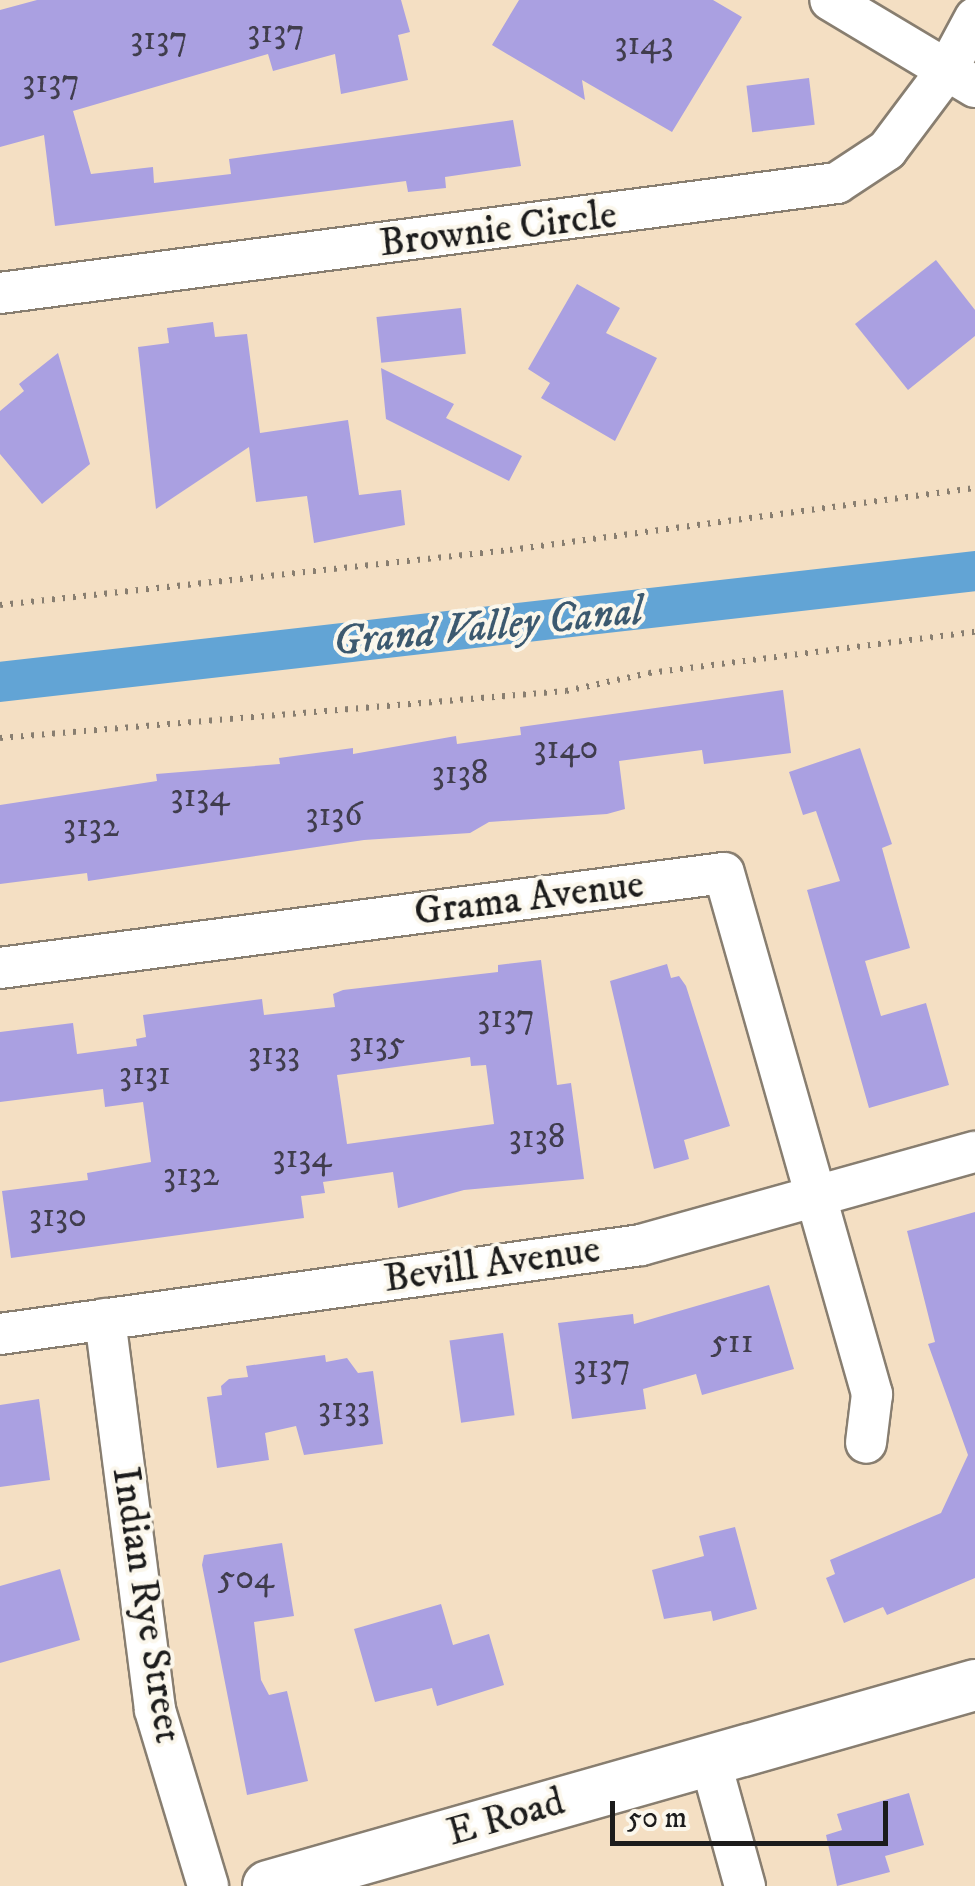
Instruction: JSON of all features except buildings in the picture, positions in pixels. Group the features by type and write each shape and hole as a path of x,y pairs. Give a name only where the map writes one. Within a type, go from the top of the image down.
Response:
{"street":[{"path":"830,0 961,78"},
{"name":"Brownie Circle","path":"0,293 837,183 887,150 961,78 975,18"},
{"name":"Grama Avenue","path":"0,968 724,873 816,1196"},
{"name":"Bevill Avenue","path":"0,1334 641,1244 975,1152"},
{"path":"816,1196 872,1394 866,1443"},
{"name":"Indian Rye Street","path":"104,1319 154,1710 208,1886"},
{"name":"E Road","path":"268,1886 975,1685"},
{"path":"710,1760 745,1886"}],"path":[{"path":"0,604 510,550 975,488"},
{"path":"0,738 566,691 648,673 975,632"}],"waterway":[{"name":"Grand Valley Canal","path":"0,682 975,571"}]}
